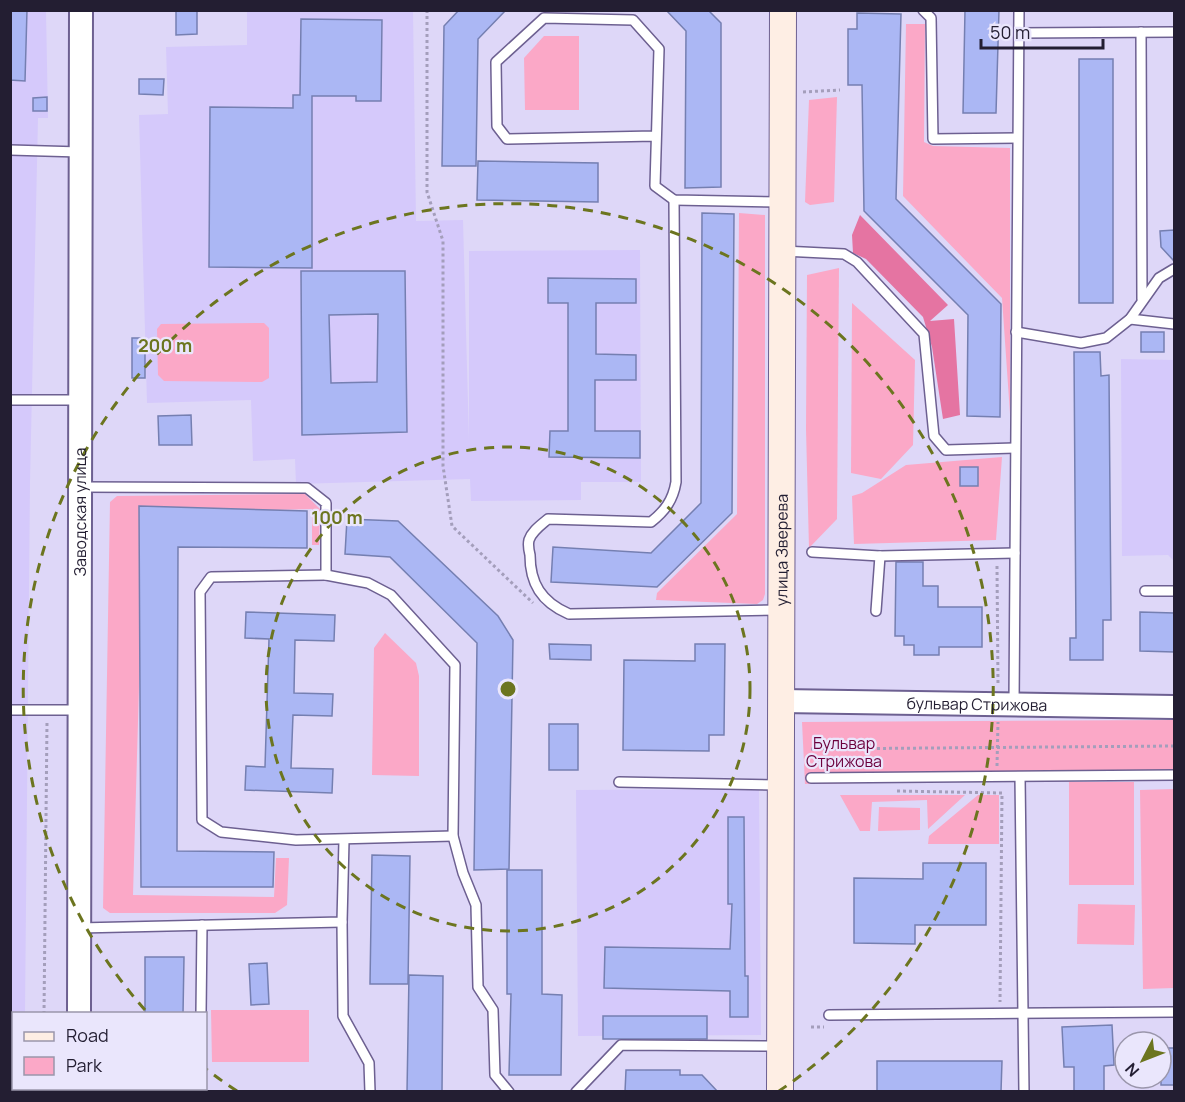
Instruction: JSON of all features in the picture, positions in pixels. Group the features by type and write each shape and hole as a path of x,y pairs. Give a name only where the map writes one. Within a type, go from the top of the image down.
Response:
{"main road":[{"name":"улица Зверева","path":"780,1092 783,10"}],"street":[{"name":"Заводская улица","path":"79,1012 82,487 81,10"},
{"name":"бульвар Стрижова","path":"781,701 1174,707"}],"lane":[{"path":"923,10 931,18 933,139 1017,138"},
{"path":"1006,706 1015,553 1019,10"},
{"path":"656,136 507,139 497,126 496,62 544,18 633,21 659,49 655,186 674,200 781,202"},
{"path":"1141,32 1142,299"},
{"path":"1019,33 1174,32"},
{"path":"10,150 80,152"},
{"path":"674,200 676,482 674,495 662,513 651,522 548,519 536,529 529,541 530,575 533,585 558,609 569,614 782,610"},
{"path":"781,251 844,254 851,258 924,334 934,436 946,450 1015,448"},
{"path":"1016,332 1080,343 1106,338 1130,319 1159,278 1174,269"},
{"path":"1130,319 1174,324"},
{"path":"10,400 81,400"},
{"path":"82,487 307,488 326,503 326,575"},
{"path":"812,552 880,556 1015,553"},
{"path":"876,611 880,556"},
{"path":"453,836 296,840 221,832 202,820 200,592 211,578 326,575 368,583 391,595 455,665 453,836 463,873 476,905 478,987 492,1010 495,1075 509,1092"},
{"path":"1145,591 1174,591"},
{"path":"10,710 79,710"},
{"path":"811,778 1174,775"},
{"path":"1020,777 1024,1092"},
{"path":"619,782 780,784"},
{"path":"344,840 343,1016 369,1063 370,1092"},
{"path":"79,928 342,922"},
{"path":"201,1012 202,925"},
{"path":"829,1015 1174,1012"},
{"path":"581,1090 621,1045 780,1046"}],"path":[{"path":"427,10 427,192 443,241 443,466 452,526 530,603 558,609"},
{"path":"997,553 1006,706 998,748 997,792"},
{"path":"44,1012 48,710"},
{"path":"810,749 1174,746"},
{"path":"893,791 1002,793 1002,986 998,1013"}],"shaded area":[{"path":"10,11 46,11 48,118 38,118 30,482 25,1012 12,1012 12,1090 24,1090 24,1092 10,1091"},
{"path":"247,11 413,11 416,221 463,220 469,441 469,251 640,250 641,482 581,482 581,500 471,501 470,479 296,484 295,459 253,461 251,400 147,403 139,115 168,114 166,47 247,45"},
{"path":"860,215 948,305 930,321 954,319 960,415 943,419 932,347 923,317 866,259 853,253 852,235"},
{"path":"1121,359 1174,360 1174,561 1168,555 1122,556"},
{"path":"759,789 761,1035 578,1036 576,790"}],"green space":[{"path":"906,24 925,24 924,142 933,146 1010,148 1010,414 1002,298 903,196"},
{"path":"544,36 579,36 579,110 525,110 524,58"},
{"path":"837,97 834,202 810,205 805,202 809,100"},
{"path":"739,213 765,215 765,594 763,600 757,604 656,600 657,593 737,514"},
{"path":"839,268 837,519 809,548 806,429 807,275"},
{"path":"852,303 915,360 913,445 881,479 851,473"},
{"path":"264,323 269,328 269,378 262,382 164,381 158,375 157,329 161,324"},
{"path":"1002,457 996,540 854,544 852,496 862,493 906,465"},
{"path":"305,494 320,509 319,545 312,545 312,509 144,513 133,895 274,897 276,858 289,858 287,905 275,913 110,913 103,908 110,502 117,496"},
{"path":"385,633 416,663 419,676 419,776 372,775 374,648"},
{"name":"Бульвар Стрижова","path":"1174,720 1174,777 805,784 802,722"},
{"path":"1069,782 1134,782 1134,885 1069,885"},
{"path":"1174,789 1174,988 1143,989 1140,790"},
{"path":"840,795 965,795 928,829 927,800 872,802 870,831 860,831"},
{"path":"978,795 999,795 999,844 928,844 929,836"},
{"path":"879,807 920,808 920,830 878,831"},
{"path":"1078,904 1135,905 1134,945 1077,944"},
{"path":"211,1010 309,1010 309,1062 212,1062"}],"building":[{"path":"10,10 27,10 25,81 10,80"},
{"path":"176,10 197,10 197,34 176,35"},
{"path":"459,10 506,10 478,39 476,166 442,166 444,26"},
{"path":"666,10 708,10 721,23 721,187 685,188 686,31"},
{"path":"965,10 999,10 996,113 963,113"},
{"path":"857,13 901,14 896,199 1001,304 1000,417 967,416 968,315 864,211 862,85 848,85 848,29 857,29"},
{"path":"301,19 382,20 381,101 356,101 356,96 312,96 312,268 209,267 210,107 293,108 293,95 300,95"},
{"path":"1079,59 1113,59 1113,303 1079,303"},
{"path":"139,79 164,79 163,95 139,94"},
{"path":"47,97 47,111 33,111 33,98"},
{"path":"478,161 598,163 598,202 477,200"},
{"path":"702,213 734,214 732,513 657,587 551,582 553,547 651,553 701,503"},
{"path":"1174,230 1174,261 1161,247 1160,231"},
{"path":"301,271 405,271 407,432 302,435","holes":["378,314 377,382 331,383 329,315"]},
{"path":"548,278 636,279 636,303 596,303 596,354 636,355 636,380 595,380 595,431 640,431 640,458 549,457 550,431 568,431 568,303 548,303"},
{"path":"1141,332 1164,332 1164,352 1141,352"},
{"path":"132,338 145,338 145,378 132,378"},
{"path":"1074,352 1100,352 1101,376 1109,375 1111,620 1103,620 1103,660 1070,660 1070,638 1076,638"},
{"path":"191,415 192,445 159,445 158,416"},
{"path":"960,467 978,467 978,486 960,486"},
{"path":"139,506 307,511 307,548 178,547 177,851 274,852 273,887 141,887"},
{"path":"347,519 398,521 498,616 513,640 509,869 474,870 477,643 390,557 345,554"},
{"path":"896,562 923,562 923,586 938,586 938,607 982,607 982,647 939,647 939,655 914,655 914,645 904,645 904,636 895,636"},
{"path":"246,612 335,615 334,641 295,640 294,693 333,694 332,716 293,715 291,768 333,769 332,793 245,790 246,766 265,767 269,639 245,638"},
{"path":"1140,612 1174,613 1174,652 1140,651"},
{"path":"549,644 591,645 591,660 550,659"},
{"path":"695,644 725,644 724,735 709,735 709,751 623,750 624,660 695,661"},
{"path":"549,724 578,724 578,770 549,770"},
{"path":"728,817 744,817 745,976 748,976 748,1017 730,1017 730,991 604,988 605,947 730,949 732,904 728,904"},
{"path":"372,855 410,856 408,984 370,984"},
{"path":"923,863 986,863 986,925 915,925 915,944 854,943 854,878 923,879"},
{"path":"507,870 542,870 542,994 562,995 561,1075 509,1075 511,994 507,994"},
{"path":"145,957 184,957 183,1012 145,1012"},
{"path":"267,963 269,1004 251,1005 249,964"},
{"path":"409,975 443,976 442,1092 407,1092"},
{"path":"603,1016 707,1016 707,1039 603,1039"},
{"path":"1112,1025 1113,1065 1104,1066 1104,1092 1074,1092 1074,1067 1064,1067 1062,1027"},
{"path":"1173,1048 1174,1048 1173,1085"},
{"path":"877,1061 1002,1061 1001,1092 877,1092"},
{"path":"626,1070 680,1070 680,1075 702,1075 718,1092 625,1092"}]}
